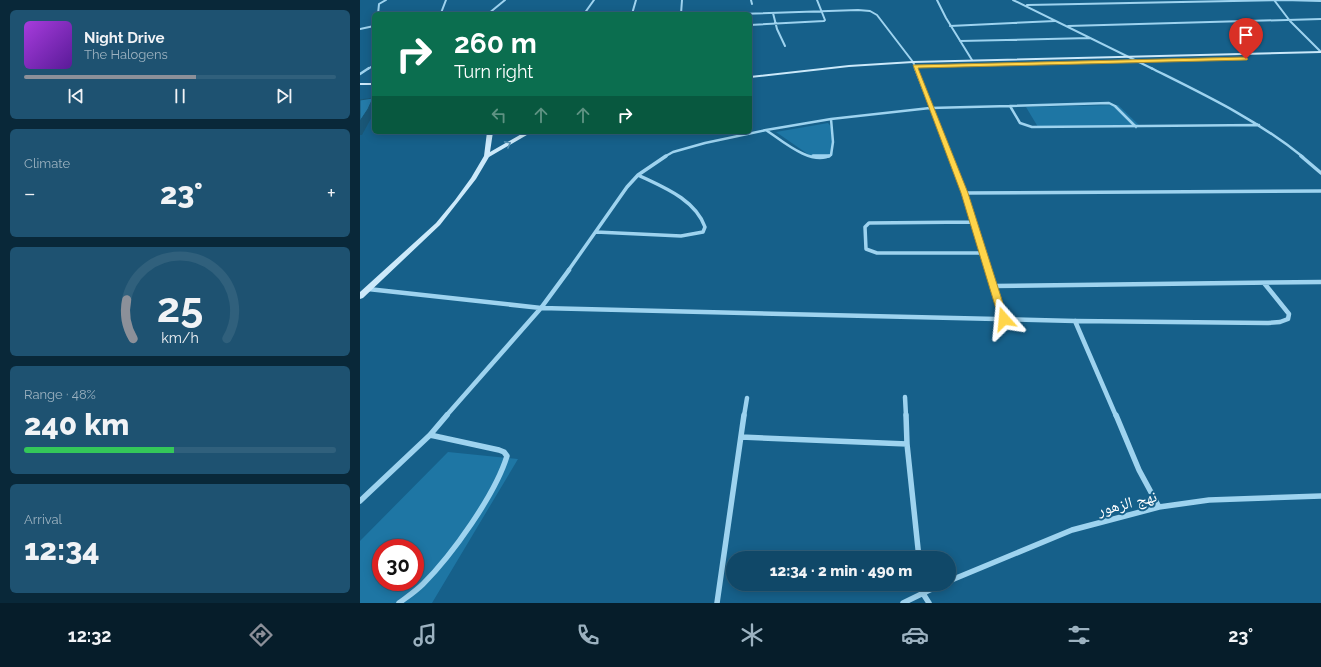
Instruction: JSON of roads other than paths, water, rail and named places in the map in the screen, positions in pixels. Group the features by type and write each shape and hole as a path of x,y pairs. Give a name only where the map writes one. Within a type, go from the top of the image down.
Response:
{"street":[{"path":"378,12 380,4 386,0"},
{"path":"441,12 446,0"},
{"path":"490,12 505,0"},
{"path":"585,12 594,0"},
{"path":"633,12 636,0"},
{"path":"680,12 682,0"},
{"path":"751,0 752,4"},
{"path":"752,25 824,21 825,20 817,0"},
{"path":"937,0 950,26 972,60"},
{"path":"1013,0 1140,61 1226,105 1285,143 1321,173"},
{"path":"1024,6 1274,0 1321,1"},
{"path":"1274,0 1290,21 1321,52"},
{"path":"752,14 858,10 874,13 914,64 964,193 1004,319"},
{"path":"773,13 785,46"},
{"path":"1066,26 1321,19"},
{"path":"950,26 1055,21"},
{"path":"360,29 372,26"},
{"path":"960,41 1092,38"},
{"path":"752,77 834,68 972,60 1321,52"},
{"path":"752,82 914,64 1321,57"},
{"path":"360,74 372,66"},
{"path":"360,84 372,84"},
{"path":"752,133 831,119 930,108 1109,103 1115,106 1136,127"},
{"path":"1010,106 1020,123 1032,127 1259,125"},
{"path":"766,130 806,156 814,158 828,157 832,153 833,147 831,119"},
{"path":"360,296 438,224 474,178 487,156 490,134"},
{"path":"487,156 526,134"},
{"path":"360,500 430,435 541,308 627,187 638,175 673,152 704,143 747,134"},
{"path":"596,232 681,236 703,232 705,228 704,221 699,214 676,196 638,175"},
{"path":"964,193 1321,191"},
{"path":"973,222 869,223 866,227 866,249 877,253 982,253"},
{"path":"993,286 1321,282"},
{"path":"368,289 541,308 1075,321 1268,323 1280,322 1288,319 1289,314 1264,283"},
{"path":"1075,321 1140,470 1159,507"},
{"path":"905,397 907,444 918,551"},
{"path":"717,603 747,398"},
{"path":"399,603 428,578 442,562 490,494 506,463 507,456 504,452 499,450 430,435"},
{"path":"741,437 907,444"},
{"name":"نهج الزهور","path":"956,578 1072,530 1159,507 1209,500 1321,496"},
{"path":"903,603 922,592 929,603"}]}
